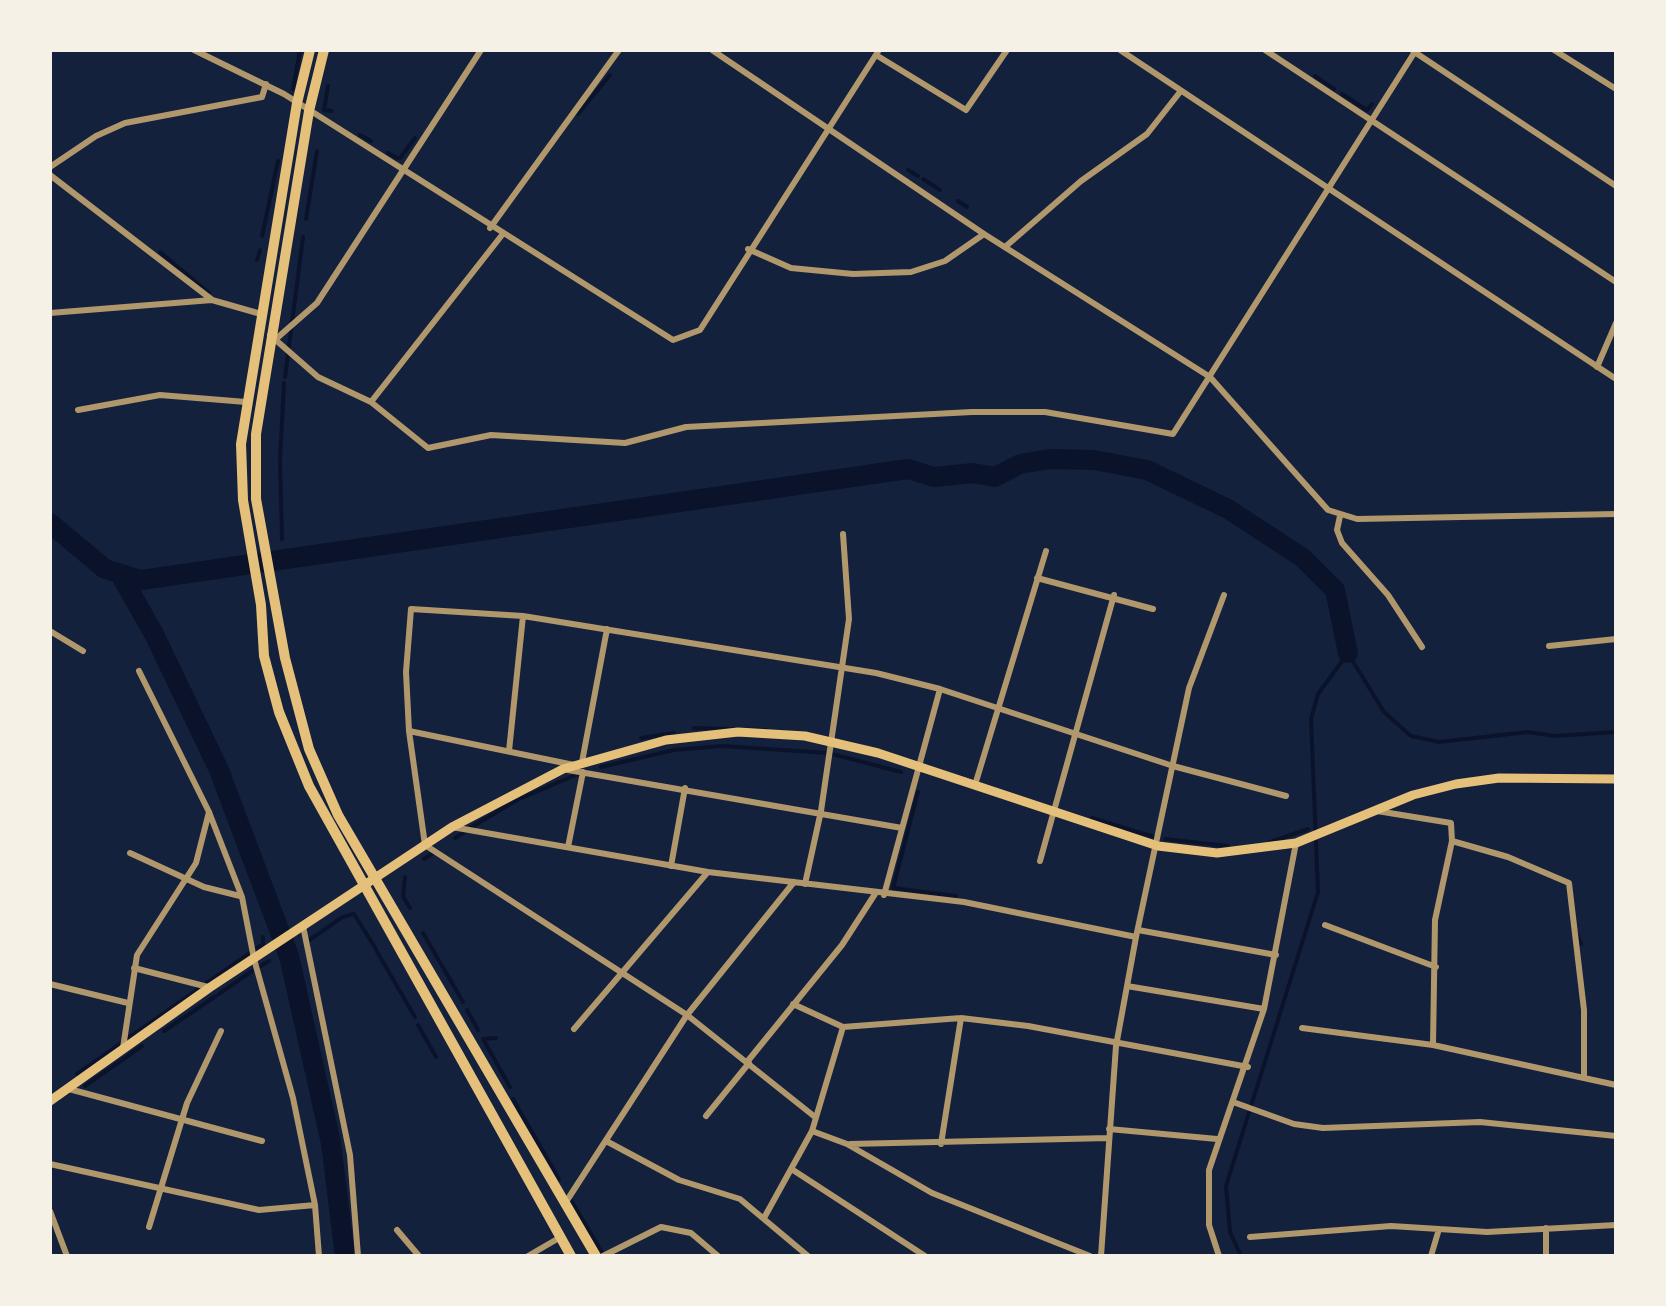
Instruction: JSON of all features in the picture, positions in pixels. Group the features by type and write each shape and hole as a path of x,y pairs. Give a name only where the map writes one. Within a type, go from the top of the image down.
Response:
{"main road":[{"path":"310,50 296,103 260,314 268,335 246,402 240,471 261,605 264,656 279,712 310,786 368,883 570,1256"},
{"path":"324,50 268,335 255,452 262,531 309,750 368,883 397,912 563,1206 599,1256"},
{"path":"50,1101 209,988 452,826 563,769 666,740 738,732 785,733 832,742 1158,846 1217,853 1301,841 1436,788 1499,778 1616,779"}],"street":[{"path":"194,50 266,84 402,168 502,236 673,340 700,330 748,249 878,52 966,110 1007,50"},
{"path":"481,50 317,303 268,335 318,377 370,402 428,448 491,435 624,443 703,426 972,412 1085,417 1168,435 1177,430 1414,51 1616,186"},
{"path":"490,228 618,50"},
{"path":"712,50 984,234 1210,377 1328,510 1340,516 1616,514"},
{"path":"1120,50 1134,53 1180,92 1616,378"},
{"path":"1266,50 1616,282"},
{"path":"1554,50 1616,88"},
{"path":"50,167 96,136 125,124 262,97 266,84"},
{"path":"1005,247 1082,181 1148,134 1180,92"},
{"path":"50,175 212,300"},
{"path":"748,249 790,268 853,274 911,272 945,261 984,234"},
{"path":"370,402 502,236"},
{"path":"50,313 212,300 260,314"},
{"path":"1597,367 1616,323"},
{"path":"78,410 160,395 246,402"},
{"path":"1340,516 1337,530 1342,543 1380,586 1422,648"},
{"path":"805,884 821,811 843,668 849,606 842,534"},
{"path":"975,787 1046,550"},
{"path":"1037,578 1152,609"},
{"path":"1101,1256 1116,1046 1127,986 1196,663 1224,595"},
{"path":"1040,861 1072,733 1114,596"},
{"path":"815,1117 748,1062 622,970 425,845 409,731 406,672 410,609 523,616 843,668 940,688 1173,766 1286,796"},
{"path":"509,751 523,616"},
{"path":"568,847 607,629"},
{"path":"50,631 83,651"},
{"path":"1549,646 1616,639"},
{"path":"139,671 209,812 242,897 254,959 294,1098 315,1205 318,1256"},
{"path":"706,1116 880,894 940,688"},
{"path":"409,731 902,828"},
{"path":"672,866 686,788"},
{"path":"1373,811 1451,823 1452,841 1435,920 1433,1045"},
{"path":"123,1049 134,968 151,927 186,879 209,812"},
{"path":"452,826 708,872 1005,909 1276,955"},
{"path":"1219,1256 1206,1199 1217,1139 1248,1067 1301,841"},
{"path":"1452,841 1508,857 1569,884 1584,1010 1584,1078"},
{"path":"130,853 186,879 242,897"},
{"path":"574,1029 708,872"},
{"path":"563,1206 687,1016 794,882"},
{"path":"1325,926 1437,968"},
{"path":"298,929 350,1154 358,1256"},
{"path":"134,968 209,988"},
{"path":"50,984 128,1003"},
{"path":"1127,986 1264,1010"},
{"path":"793,1004 843,1027 961,1018 1028,1026 1116,1046 1248,1067"},
{"path":"941,1144 961,1018"},
{"path":"764,1218 812,1130 843,1027"},
{"path":"1302,1028 1433,1045 1616,1085"},
{"path":"149,1227 181,1120 220,1030"},
{"path":"69,1089 262,1141"},
{"path":"1232,1102 1294,1124 1323,1128 1480,1122 1616,1136"},
{"path":"1109,1128 1217,1139"},
{"path":"812,1130 847,1144 932,1192 1090,1256"},
{"path":"847,1144 1109,1138"},
{"path":"608,1142 679,1180 725,1191 808,1256"},
{"path":"50,1164 259,1210 315,1205"},
{"path":"793,1170 925,1256"},
{"path":"50,1211 67,1256"},
{"path":"1250,1237 1390,1226 1487,1232 1616,1225"},
{"path":"599,1256 645,1232 676,1227 691,1232 718,1256"},
{"path":"1546,1228 1546,1256"},
{"path":"1430,1256 1440,1229"},
{"path":"397,1230 419,1256"},
{"path":"528,1256 559,1238"}],"waterway":[{"path":"293,89 300,50"},
{"path":"578,114 610,75"},
{"path":"1315,76 1334,89"},
{"path":"328,86 324,110 332,111"},
{"path":"1342,94 1367,110 1372,104"},
{"path":"360,135 371,141"},
{"path":"400,158 415,138"},
{"path":"306,219 317,151"},
{"path":"388,153 397,158"},
{"path":"262,236 278,161"},
{"path":"908,170 918,176"},
{"path":"923,179 940,190"},
{"path":"958,201 967,207"},
{"path":"285,377 303,237"},
{"path":"257,260 260,250"},
{"path":"160,252 209,293"},
{"path":"280,460 284,383"},
{"path":"50,523 105,569 141,580 908,469 934,477 973,473 995,477 1020,464 1050,459 1094,460 1147,470 1228,509 1303,558 1335,590 1348,653"},
{"path":"280,462 282,539"},
{"path":"120,574 154,634 219,770 289,956 331,1143 345,1256"},
{"path":"1241,1256 1230,1232 1226,1186 1318,892 1311,719 1318,694 1348,653"},
{"path":"1349,655 1384,712 1411,736 1439,742 1528,732 1554,736 1616,732"},
{"path":"694,728 766,730"},
{"path":"641,738 674,733"},
{"path":"601,767 674,750 722,746 828,753"},
{"path":"832,754 901,772"},
{"path":"470,828 517,800 578,774"},
{"path":"918,792 893,888 956,896"},
{"path":"1092,818 1154,837"},
{"path":"1270,842 1308,829"},
{"path":"455,838 466,831"},
{"path":"1165,839 1228,846"},
{"path":"424,859 436,851"},
{"path":"403,897 405,877"},
{"path":"404,898 410,908"},
{"path":"343,917 353,914"},
{"path":"354,914 376,949"},
{"path":"308,941 341,918"},
{"path":"423,933 463,1002"},
{"path":"1577,934 1581,944"},
{"path":"77,1074 263,944 263,937"},
{"path":"283,952 292,946"},
{"path":"376,950 415,1017"},
{"path":"259,967 269,961"},
{"path":"219,994 252,971"},
{"path":"164,1031 216,996"},
{"path":"467,1010 478,1030"},
{"path":"418,1025 436,1057"},
{"path":"496,1038 483,1039 510,1087"},
{"path":"85,1086 142,1046"},
{"path":"513,1099 559,1179"},
{"path":"571,1200 604,1256"}]}
